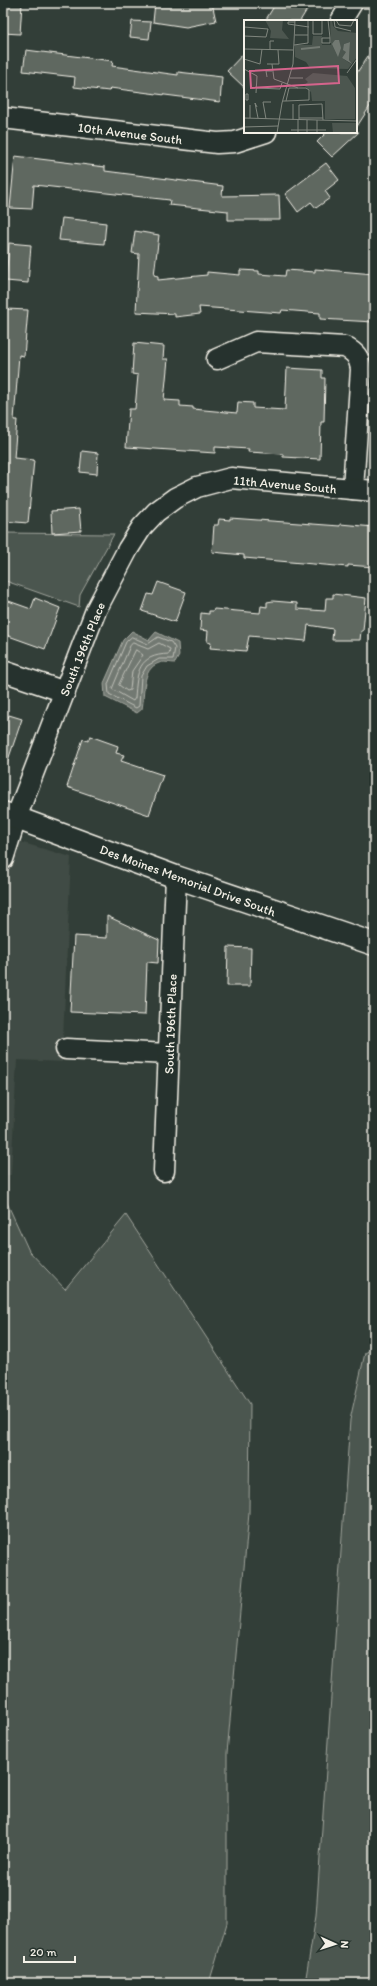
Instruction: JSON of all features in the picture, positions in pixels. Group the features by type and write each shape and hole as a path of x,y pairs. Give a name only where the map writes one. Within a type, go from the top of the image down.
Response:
{"main road":[{"name":"Des Moines Memorial Drive South","path":"10,816 176,877 374,944"}],"street":[{"path":"342,20 352,3"},
{"name":"10th Avenue South","path":"3,118 217,143 235,142 261,134"},
{"path":"217,359 256,342 345,347 355,353 359,360 361,369 352,489"},
{"name":"11th Avenue South","path":"175,498 197,487 231,478 374,491"},
{"name":"South 196th Place","path":"3,859 10,816 65,692 96,610 118,566 142,528 156,512 175,498"},
{"path":"3,671 65,692"},
{"name":"South 196th Place","path":"164,1171 176,877"},
{"path":"66,1049 169,1054"}],"shaded area":[{"path":"3,533 114,534 80,595 79,607 3,580"},
{"path":"3,837 71,857 62,1062 17,1060 11,1175 3,1175"},
{"path":"3,1194 29,1251 65,1289 126,1215 250,1404 249,1513 227,1753 227,1923 209,1983 3,1983"},
{"path":"374,1348 374,1983 305,1983 316,1916 350,1420 365,1353"}],"water":[{"path":"132,631 149,640 156,632 178,643 179,656 175,663 161,662 153,666 149,671 145,683 142,709 137,713 105,697 104,683 123,640"}],"building":[{"path":"3,3 22,3 20,34 3,33"},
{"path":"155,3 212,3 216,21 186,27 153,22"},
{"path":"276,3 311,3 301,20 266,20"},
{"path":"132,21 151,22 149,39 130,37"},
{"path":"374,47 374,100 357,126 357,72"},
{"path":"26,50 113,61 112,66 178,75 178,72 222,77 220,102 110,88 109,91 74,87 75,77 23,71"},
{"path":"244,53 244,87 227,71"},
{"path":"359,132 332,157 317,142 326,133"},
{"path":"15,156 105,167 105,171 223,186 222,196 279,195 280,220 228,220 228,211 169,205 170,200 34,185 32,209 10,208"},
{"path":"326,163 339,180 325,191 330,198 316,208 311,202 298,212 285,194"},
{"path":"62,218 106,223 104,244 59,240"},
{"path":"135,231 159,235 154,275 158,276 158,280 207,275 207,272 240,275 240,270 259,271 259,274 285,276 286,270 315,272 315,269 374,274 374,322 320,319 320,313 282,310 281,313 199,307 200,314 175,317 175,314 136,312 139,254 132,253"},
{"path":"9,243 31,245 28,283 6,281"},
{"path":"6,309 28,310 24,356 19,355 14,420 17,420 14,458 34,460 28,523 3,521 7,472 3,472 3,344"},
{"path":"134,343 164,346 163,359 168,359 164,400 180,401 180,406 193,407 193,409 237,413 238,402 253,403 253,408 285,410 287,368 322,370 322,378 325,378 324,422 321,422 320,459 283,457 283,454 248,452 249,449 215,447 215,453 126,447 129,409 135,409 138,375 132,374"},
{"path":"82,451 98,453 97,474 80,472"},
{"path":"79,509 81,531 52,533 51,511"},
{"path":"230,518 374,527 374,567 348,565 348,567 244,558 244,555 212,552 214,525 218,525 219,519 230,520"},
{"path":"158,582 186,592 175,622 142,611 148,594 153,595"},
{"path":"333,594 366,598 363,631 361,631 360,640 332,640 333,629 308,625 306,641 249,636 246,651 210,648 211,643 207,642 208,631 200,630 201,613 209,614 209,611 213,611 214,609 260,613 261,606 267,607 267,602 273,601 297,603 297,609 325,611 326,598 333,598"},
{"path":"35,598 60,608 45,649 3,634 3,599 31,609"},
{"path":"9,715 22,719 5,769 3,768 3,716 8,718"},
{"path":"90,736 118,746 116,753 124,755 121,761 163,775 149,815 67,787 83,739 88,741"},
{"path":"107,916 159,940 158,963 147,962 145,1015 70,1012 74,936 107,938"},
{"path":"228,947 251,948 250,986 227,986"}]}
